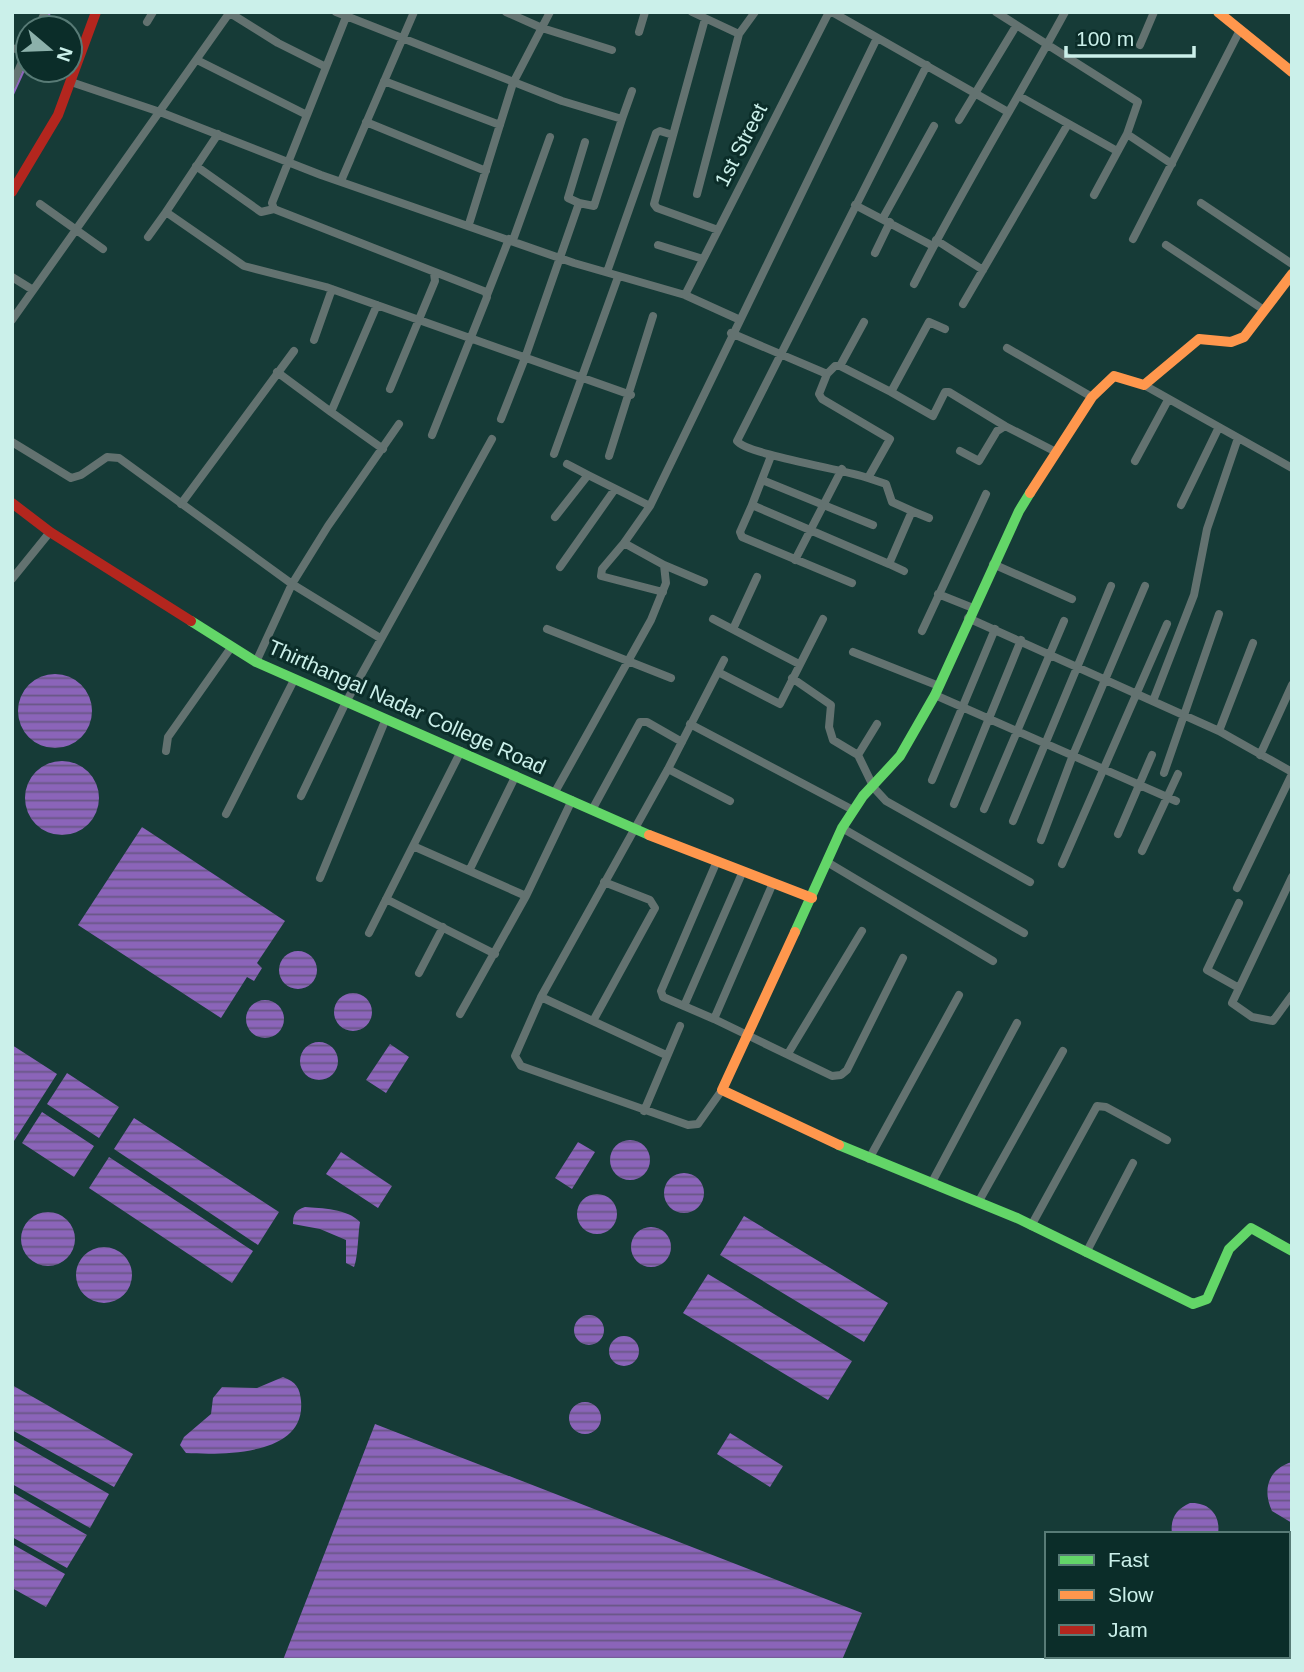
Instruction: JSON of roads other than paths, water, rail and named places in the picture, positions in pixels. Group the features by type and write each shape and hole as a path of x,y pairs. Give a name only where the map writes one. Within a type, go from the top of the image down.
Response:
{"street":[{"path":"84,46 96,12"},
{"path":"147,22 153,12"},
{"path":"12,320 230,12 278,43 326,67"},
{"path":"336,12 347,14 513,83 622,119"},
{"path":"341,181 414,12"},
{"path":"506,12 542,28 612,50"},
{"path":"469,224 513,83 550,12"},
{"path":"639,32 645,12"},
{"path":"692,12 739,34"},
{"path":"697,194 739,34 755,12"},
{"path":"830,12 1008,112"},
{"name":"1st Street","path":"685,295 830,12"},
{"path":"996,12 1138,102 1127,134 1094,195"},
{"path":"914,284 1065,12"},
{"path":"1140,46 1154,12"},
{"path":"1218,12 1292,72"},
{"path":"274,209 272,197 347,14"},
{"path":"705,19 654,206 718,230"},
{"path":"959,120 1016,26"},
{"path":"1133,239 1240,30"},
{"path":"663,592 601,576 603,569 650,506 738,319 877,38"},
{"path":"197,60 305,114"},
{"path":"927,65 737,441 740,446 771,456 842,469 886,484 892,502 929,518"},
{"path":"384,81 500,125"},
{"path":"12,192 58,115 70,84"},
{"path":"77,84 160,112 286,163 618,277 685,295 738,319"},
{"path":"585,142 568,198 594,206 632,91"},
{"path":"1019,96 1117,151"},
{"path":"366,122 486,171"},
{"path":"963,304 1068,124"},
{"path":"875,253 887,220 934,126"},
{"path":"607,272 656,133 660,131 673,135"},
{"path":"1127,134 1172,164"},
{"path":"148,237 218,135"},
{"path":"432,435 550,137"},
{"path":"196,166 261,212 274,209 429,268 434,273 485,291 487,295"},
{"path":"501,419 579,202"},
{"path":"1201,202 1292,264"},
{"path":"40,204 103,249"},
{"path":"855,205 935,243 983,270"},
{"path":"166,212 249,269 287,275 332,289 631,395"},
{"path":"658,244 704,259"},
{"path":"1166,245 1264,310"},
{"path":"390,389 416,320 435,281 434,273"},
{"path":"1144,385 1199,340 1231,342 1244,337 1292,274"},
{"path":"12,277 33,290"},
{"path":"554,454 618,277"},
{"path":"314,340 332,289"},
{"path":"331,412 377,305"},
{"path":"609,456 631,395 653,317"},
{"path":"840,366 864,322"},
{"path":"891,392 929,322 945,329"},
{"path":"731,334 827,374"},
{"path":"1007,348 1092,397"},
{"path":"181,504 293,351"},
{"path":"868,478 890,439 822,399 819,394 827,374 835,366 840,366 891,392 933,416 945,392 949,391 1005,426 1056,452"},
{"path":"277,372 383,449"},
{"path":"724,660 668,769 541,998 516,1051 517,1063 644,1111 694,1125 722,1090 842,828 853,810 900,755 937,691 970,613 1019,511 1092,397 1114,376 1144,385 1218,429 1292,468"},
{"path":"1135,461 1168,400"},
{"path":"256,662 292,584 328,526 400,424"},
{"path":"960,451 979,461 997,431 1005,426"},
{"path":"1181,505 1218,429"},
{"path":"1153,701 1194,596 1209,522 1238,438"},
{"path":"301,796 380,638 469,486 492,439"},
{"path":"12,442 71,478 107,457 119,458 292,584 380,638"},
{"path":"771,456 740,533 742,537 852,583"},
{"path":"567,464 650,506"},
{"path":"796,560 842,469"},
{"path":"555,517 588,475"},
{"path":"762,480 825,503 873,525"},
{"path":"560,567 615,489"},
{"path":"922,631 986,494"},
{"name":"Thirthangal Nadar College Road","path":"12,503 50,532 230,649 256,662 345,704 461,751 635,829 812,898"},
{"path":"752,505 810,533 904,571"},
{"path":"889,564 912,512"},
{"path":"12,579 50,532"},
{"path":"624,543 664,565 704,582"},
{"path":"555,792 628,662 663,592 667,571 664,565"},
{"path":"993,565 1073,599"},
{"path":"733,629 757,577"},
{"path":"1013,821 1111,586"},
{"path":"1041,840 1073,755 1145,586"},
{"path":"938,594 995,629 1183,717 1219,731 1292,773 1237,888"},
{"path":"1164,773 1219,614"},
{"path":"713,619 799,664"},
{"path":"718,672 780,704 823,619"},
{"path":"984,808 1048,652 1064,621"},
{"path":"1062,864 1167,624"},
{"path":"547,629 671,678"},
{"path":"932,780 960,707 995,629"},
{"path":"954,804 1021,640"},
{"path":"1219,731 1253,643"},
{"path":"166,751 167,737 230,649"},
{"path":"853,652 937,691 960,707 1172,799"},
{"path":"792,678 831,705 829,727 833,740 858,755 874,788 886,801 1031,882"},
{"path":"226,814 294,680"},
{"path":"1260,755 1292,685"},
{"path":"320,878 386,721"},
{"path":"592,810 640,722 648,722 682,742"},
{"path":"690,724 853,810"},
{"path":"858,755 877,724"},
{"path":"369,933 461,751"},
{"path":"1118,834 1152,755"},
{"path":"668,769 730,801"},
{"path":"1142,851 1172,799 1178,774"},
{"path":"470,869 516,775"},
{"path":"460,1014 526,896 572,800"},
{"path":"842,828 1024,933"},
{"path":"413,846 526,896"},
{"path":"717,861 661,988 663,997 789,1052 832,1076 845,1073 903,958"},
{"path":"827,862 993,961"},
{"path":"684,1006 743,871"},
{"path":"1292,877 1232,1003 1262,1021 1273,1021 1292,995"},
{"path":"593,1021 655,908 650,900 604,882"},
{"path":"714,1018 773,883"},
{"path":"386,899 495,954"},
{"path":"1239,903 1207,970 1239,988"},
{"path":"419,973 443,927"},
{"path":"789,1052 862,931"},
{"path":"869,1159 959,995"},
{"path":"541,998 666,1055"},
{"path":"931,1184 1017,1023"},
{"path":"644,1111 680,1026"},
{"path":"979,1201 1063,1051"},
{"path":"722,1090 869,1159 979,1201 1193,1304 1203,1303 1207,1299 1234,1240 1244,1231 1251,1228 1292,1251"},
{"path":"1031,1226 1097,1106 1106,1107 1167,1140"},
{"path":"1086,1253 1133,1163"}],"waterway":[{"path":"12,96 17,84"}]}
